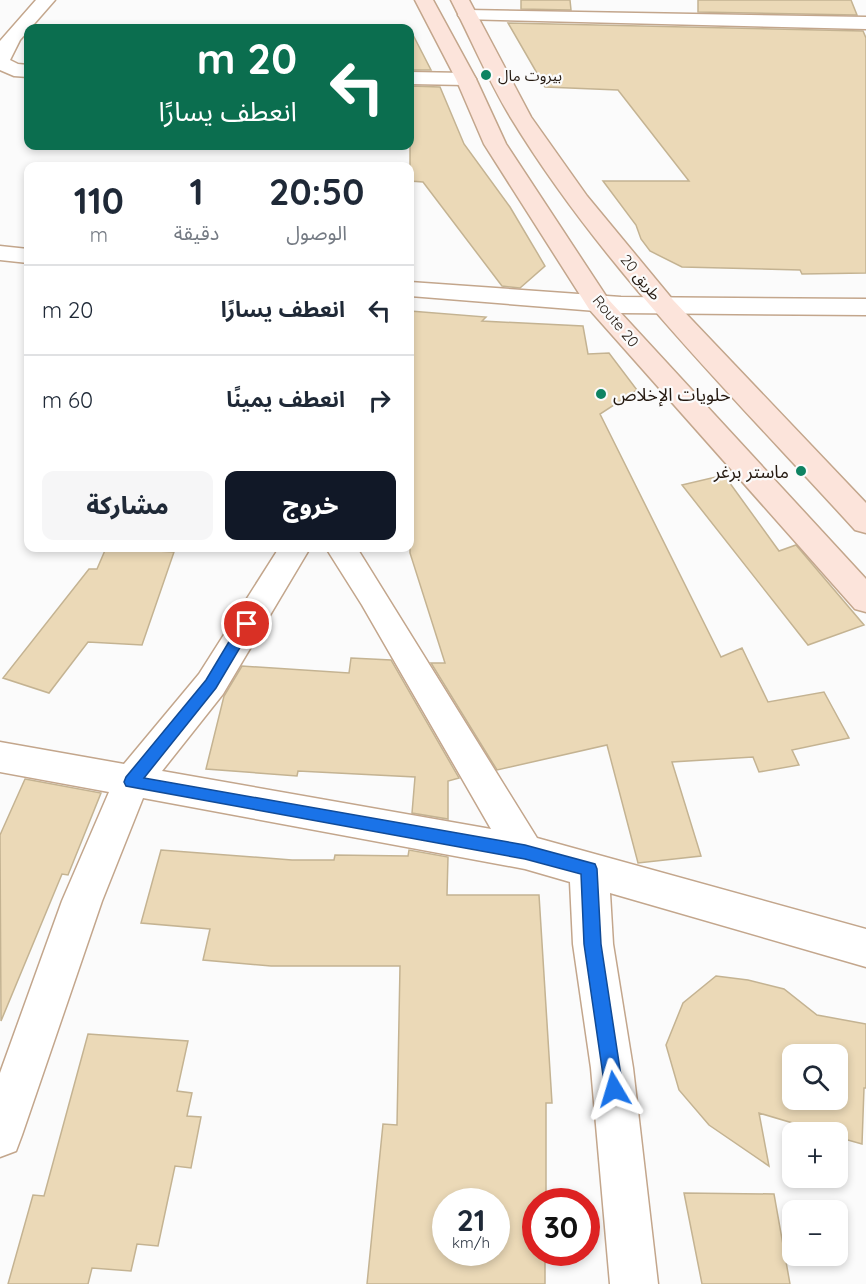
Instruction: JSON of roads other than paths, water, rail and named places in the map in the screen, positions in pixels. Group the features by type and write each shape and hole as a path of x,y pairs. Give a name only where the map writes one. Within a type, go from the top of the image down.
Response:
{"main road":[{"name":"Route 20","path":"424,0 466,79 495,144 598,303 866,600"},
{"name":"طريق 20","path":"464,8 501,82 541,149 579,201 664,305 866,522"}],"street":[{"path":"24,71 14,70 0,62 2,51 46,0"},
{"path":"464,8 866,23"},
{"path":"414,78 466,79"},
{"path":"0,253 24,256"},
{"path":"414,289 598,303 866,307"},
{"path":"0,1135 82,901 131,782 211,684 294,552"},
{"path":"344,552 374,597 525,852"},
{"path":"0,756 131,782 525,852 866,948"},
{"path":"589,869 592,944 612,1068 634,1284"}],"place":[{"name":"بیروت مال","path":"486,75"},
{"name":"حلويات الإخلاص","path":"601,394"},
{"name":"ماستر برغر","path":"801,471"}]}
